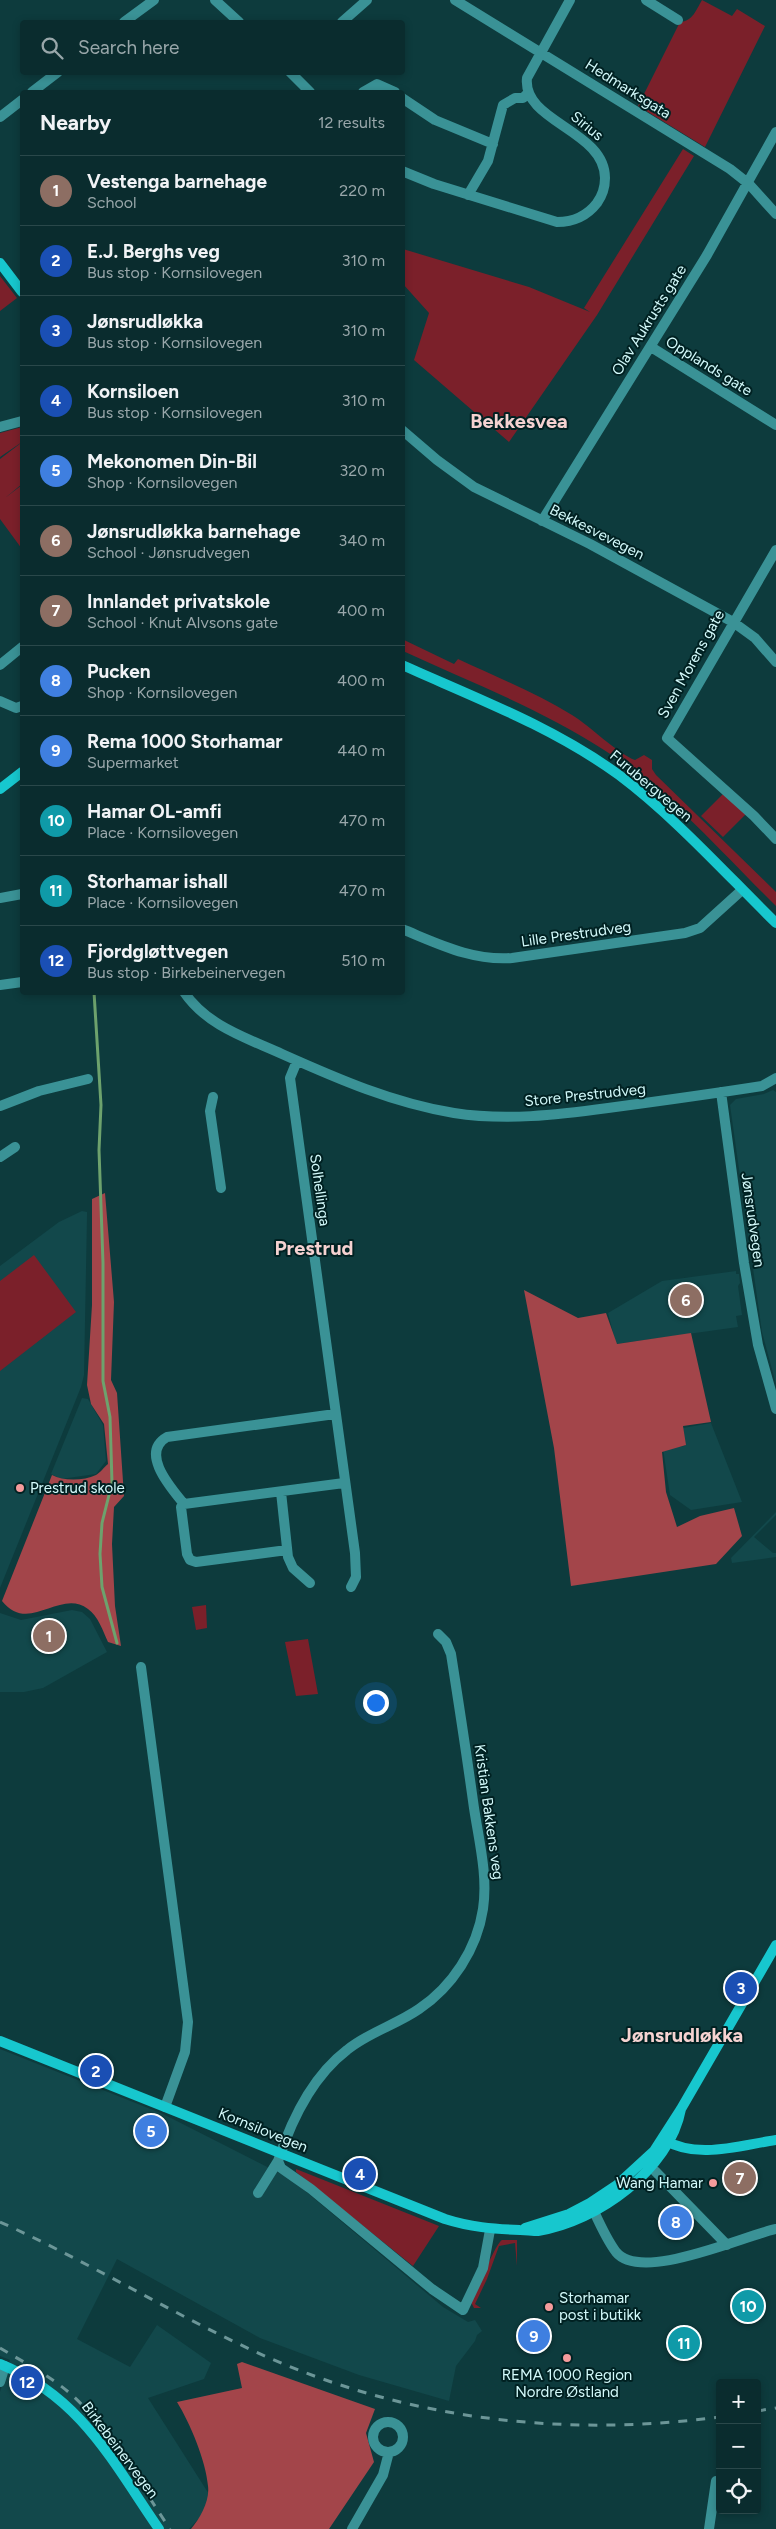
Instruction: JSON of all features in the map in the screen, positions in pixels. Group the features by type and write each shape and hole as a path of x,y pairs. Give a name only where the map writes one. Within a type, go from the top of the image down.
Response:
{"main road":[{"path":"0,263 20,289"},
{"name":"Furubergvegen","path":"405,666 538,727 588,754 619,775 654,804 776,923"},
{"path":"0,789 20,774"},
{"name":"Kornsilovegen","path":"0,2042 165,2107 279,2157 445,2219 490,2230 537,2231 554,2227 618,2196 652,2167 682,2109 776,1945"},
{"path":"666,2141 682,2148 698,2151 776,2140"},
{"name":"Birkebeinervegen","path":"3,2365 47,2388 71,2408 98,2440 159,2529"}],"street":[{"path":"127,20 154,0"},
{"path":"215,0 237,20"},
{"path":"344,20 367,0"},
{"name":"Hedmarksgata","path":"455,0 730,170 748,184 776,214"},
{"path":"468,195 488,161 503,105 515,98 523,98 528,93 527,78 570,0"},
{"path":"646,0 678,20"},
{"path":"35,90 54,75"},
{"path":"293,75 308,90"},
{"path":"366,90 377,84 390,90"},
{"name":"Sirius","path":"405,172 468,195 557,222 568,222 584,215 600,199 605,186 605,173 602,161 596,151 544,111 528,93"},
{"path":"405,100 436,120 493,144"},
{"path":"0,117 20,102"},
{"name":"Olav Aukrusts gate","path":"542,521 652,347 748,184 776,132"},
{"name":"Opplands gate","path":"652,347 776,425"},
{"path":"0,427 20,422"},
{"name":"Bekkesvevegen","path":"405,432 465,482 590,544 734,622 755,638 776,662"},
{"name":"Sven Morens gate","path":"776,550 667,738 776,839"},
{"path":"0,665 20,649"},
{"path":"0,701 16,708 20,707"},
{"name":"Lille Prestrudveg","path":"405,930 468,956 496,959 512,958 685,933 700,928 742,890"},
{"path":"0,898 20,894"},
{"path":"0,985 20,982"},
{"name":"Store Prestrudveg","path":"187,995 206,1017 223,1027 297,1061 397,1100 470,1114 510,1117 550,1116 762,1086 776,1078"},
{"name":"Solhellinga","path":"297,1061 290,1078 355,1553 356,1577 352,1587"},
{"path":"0,1106 39,1091 88,1079"},
{"name":"Jønsrudvegen","path":"722,1092 744,1263 758,1345 776,1409"},
{"path":"213,1097 210,1111 221,1188"},
{"path":"0,1156 15,1147"},
{"path":"184,1504 166,1481 158,1464 158,1448 163,1439 335,1414"},
{"path":"184,1504 344,1483"},
{"path":"281,1492 287,1550 293,1568 310,1583"},
{"path":"184,1504 181,1512 186,1554 190,1560 196,1562 287,1550"},
{"name":"Kristian Bakkens veg","path":"279,2157 301,2107 332,2064 361,2040 419,2009 434,1997 457,1973 475,1937 483,1910 483,1871 451,1654 446,1642 438,1634"},
{"path":"141,1667 188,2022 185,2052 165,2107"},
{"path":"279,2157 281,2168 311,2189 432,2289 462,2310 483,2268 490,2230"},
{"name":"Kornsilovegen","path":"258,2193 279,2157"},
{"path":"656,2171 728,2245"},
{"path":"592,2207 617,2253 632,2263 642,2264 701,2254 756,2234 776,2229"},
{"path":"0,2382 3,2365"},
{"path":"352,2529 383,2475 389,2452"},
{"path":"709,2529 716,2481"}],"shaded area":[{"path":"702,0 732,16 737,9 765,26 705,147 638,106 680,22 691,17"},
{"path":"683,149 694,156 597,315 509,442 414,360 429,313 405,286 405,250 529,287 590,312 584,308"},
{"path":"0,276 17,298 0,311"},
{"path":"20,428 20,443 0,457 0,433"},
{"path":"20,444 20,486 5,498 20,487 20,546 0,519 0,459"},
{"path":"405,640 454,664 458,659 531,692 572,715 628,757 635,760 644,755 652,760 652,769 656,775 776,892 776,906 694,823 628,766 580,735 505,697 405,652"},
{"path":"725,792 748,812 723,837 701,816"},
{"path":"773,1090 776,1092 776,1384 762,1332 730,1105 736,1099 764,1094"},
{"path":"105,1193 114,1302 111,1380 117,1393 124,1496 114,1507 112,1544 115,1606 121,1646 108,1642 95,1616 88,1609 77,1604 56,1606 34,1613 23,1614 12,1610 2,1601 52,1475 67,1479 91,1477 108,1464 104,1424 91,1404 87,1385 92,1305 92,1199"},
{"name":"Prestrud skole","path":"82,1211 87,1212 84,1375 81,1387 0,1588 0,1266 59,1222"},
{"path":"34,1255 76,1312 0,1371 0,1281"},
{"path":"736,1271 736,1274 739,1274 740,1283 738,1286 742,1315 736,1316 738,1327 616,1344 608,1313 662,1281"},
{"path":"524,1290 578,1318 606,1313 617,1344 691,1333 711,1422 683,1426 686,1445 662,1452 666,1492 677,1527 700,1516 734,1508 742,1536 716,1564 571,1586 554,1448"},
{"path":"82,1398 88,1399 103,1425 106,1461 96,1474 61,1479 51,1474"},
{"path":"711,1423 742,1502 691,1510 670,1495 663,1449 685,1446 683,1428"},
{"path":"776,1512 776,1515 754,1537 773,1553 776,1553 776,1557 732,1563 731,1558"},
{"path":"206,1605 207,1628 196,1630 192,1607"},
{"path":"72,1610 82,1612 90,1619 107,1652 43,1688 24,1692 0,1692 0,1613 21,1620"},
{"path":"308,1639 318,1694 296,1696 285,1642"},
{"path":"0,2049 163,2114 291,2179 443,2307 468,2322 475,2320 482,2331 477,2335 475,2341 456,2366 449,2401 359,2375 260,2338 117,2259 77,2339 130,2367 157,2325 211,2363 204,2379 148,2398 214,2502 189,2529 0,2529 0,2392 10,2360 0,2356"},
{"path":"296,2169 439,2226 413,2266 296,2172"},
{"path":"502,2240 517,2240 517,2266 515,2243 499,2246 487,2279 475,2304 481,2308 474,2308 471,2302 491,2258"},
{"path":"242,2362 375,2409 366,2433 374,2462 329,2529 191,2529 204,2509 208,2492 207,2476 197,2443 177,2402 242,2388 237,2364"}],"waterway":[{"path":"94,995 101,1105 99,1150 103,1263 103,1381 110,1417 112,1483 102,1523 100,1554 102,1587 117,1643"}],"railway":[{"path":"0,2222 256,2352 311,2375 368,2393 425,2408 483,2418 542,2423 601,2425 660,2423 716,2417"},
{"path":"0,2348 38,2370 73,2396 101,2426 170,2529"},
{"path":"761,2410 776,2408"}],"place":[{"name":"Jønsrudløkka barnehage","path":"686,1300"},
{"name":"Prestrud skole","path":"20,1488"},
{"name":"Vestenga barnehage","path":"49,1636"},
{"name":"Jønsrudløkka","path":"741,1988"},
{"name":"E.J. Berghs veg","path":"96,2071"},
{"name":"Mekonomen Din-Bil","path":"151,2131"},
{"name":"Kornsiloen","path":"360,2174"},
{"name":"Innlandet privatskole","path":"740,2178"},
{"name":"Wang Hamar","path":"713,2183"},
{"name":"Pucken","path":"676,2222"},
{"name":"Hamar OL-amfi","path":"748,2306"},
{"name":"Storhamar post i butikk","path":"549,2307"},
{"name":"Rema 1000 Storhamar","path":"534,2336"},
{"name":"Storhamar ishall","path":"684,2343"},
{"name":"REMA 1000 Region Nordre Østland","path":"567,2358"},
{"name":"Fjordgløttvegen","path":"27,2382"}],"district":[{"name":"Bekkesvea","path":"519,421"},
{"name":"Prestrud","path":"314,1248"},
{"name":"Jønsrudløkka","path":"682,2035"}]}
